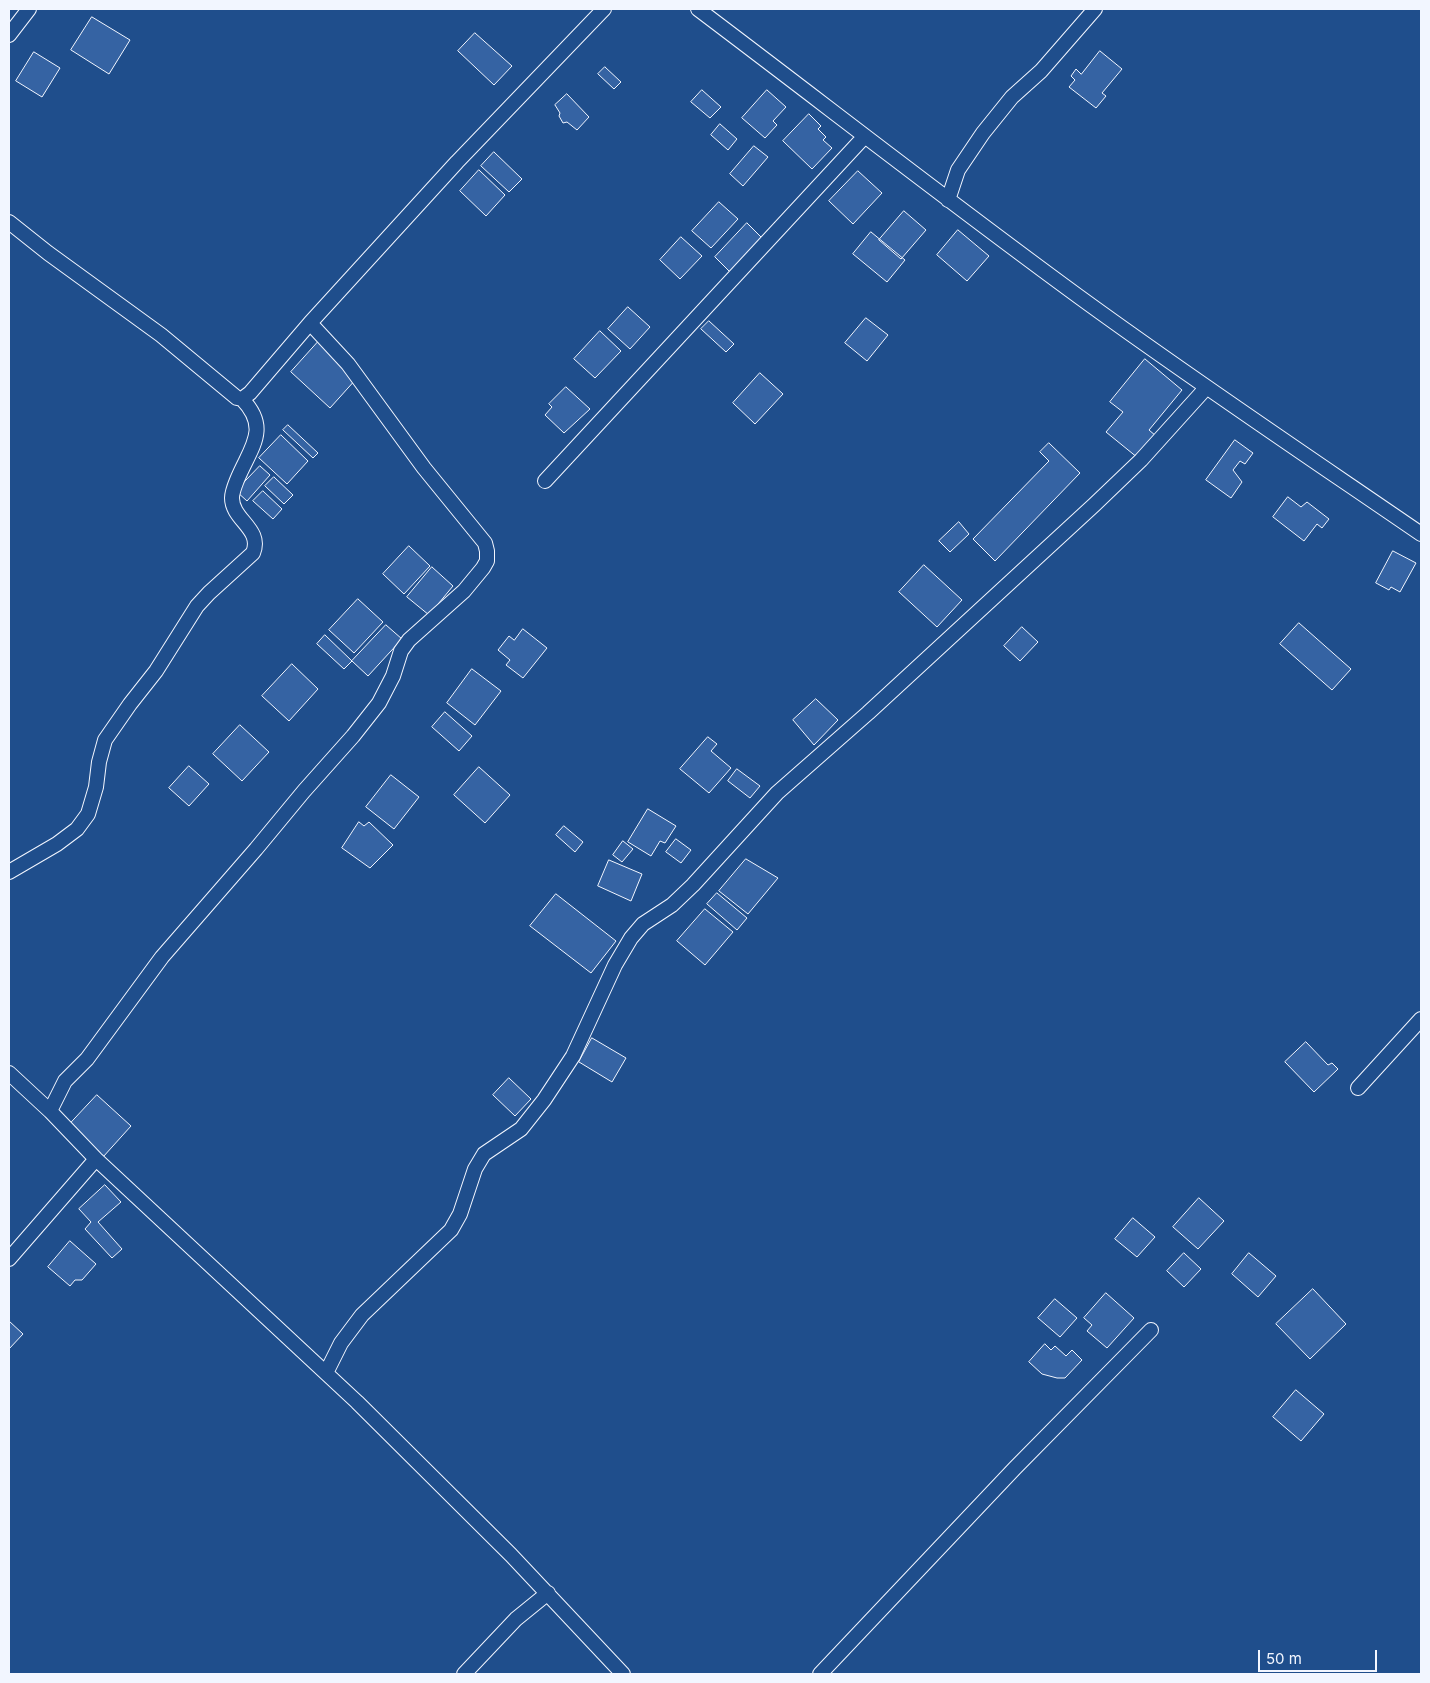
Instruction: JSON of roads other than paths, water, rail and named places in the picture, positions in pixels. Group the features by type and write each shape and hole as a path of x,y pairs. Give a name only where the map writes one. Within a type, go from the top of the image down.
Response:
{"street":[{"path":"9,35 29,9"},
{"path":"242,399 250,393 310,323 457,162 604,9"},
{"path":"698,9 948,200 1089,304 1206,388 1421,534"},
{"path":"948,200 958,170 983,133 1012,98 1041,71 1096,9"},
{"path":"545,481 865,136"},
{"path":"9,222 48,253 161,335 232,395 242,399 253,413 257,427 255,439 234,488 232,499 235,509 255,538 256,546 253,553 209,593 198,606 156,671 105,740 90,808 77,829 57,844 9,872"},
{"path":"50,1111 65,1081 87,1059 162,957 353,736 379,703 401,651 409,640 464,591 487,561 485,543 424,468 348,364 310,323"},
{"path":"326,1373 341,1343 362,1315 450,1230 460,1214 474,1169 484,1154 522,1129 544,1100 573,1056 615,965 643,924 672,905 693,885 777,794 1094,505 1141,460 1206,388"},
{"path":"1358,1088 1421,1019"},
{"path":"9,1073 50,1111 96,1159 364,1409 548,1593 623,1674"},
{"path":"9,1259 96,1159"},
{"path":"820,1674 1014,1468 1151,1330"},
{"path":"464,1674 516,1619 548,1593"}]}
